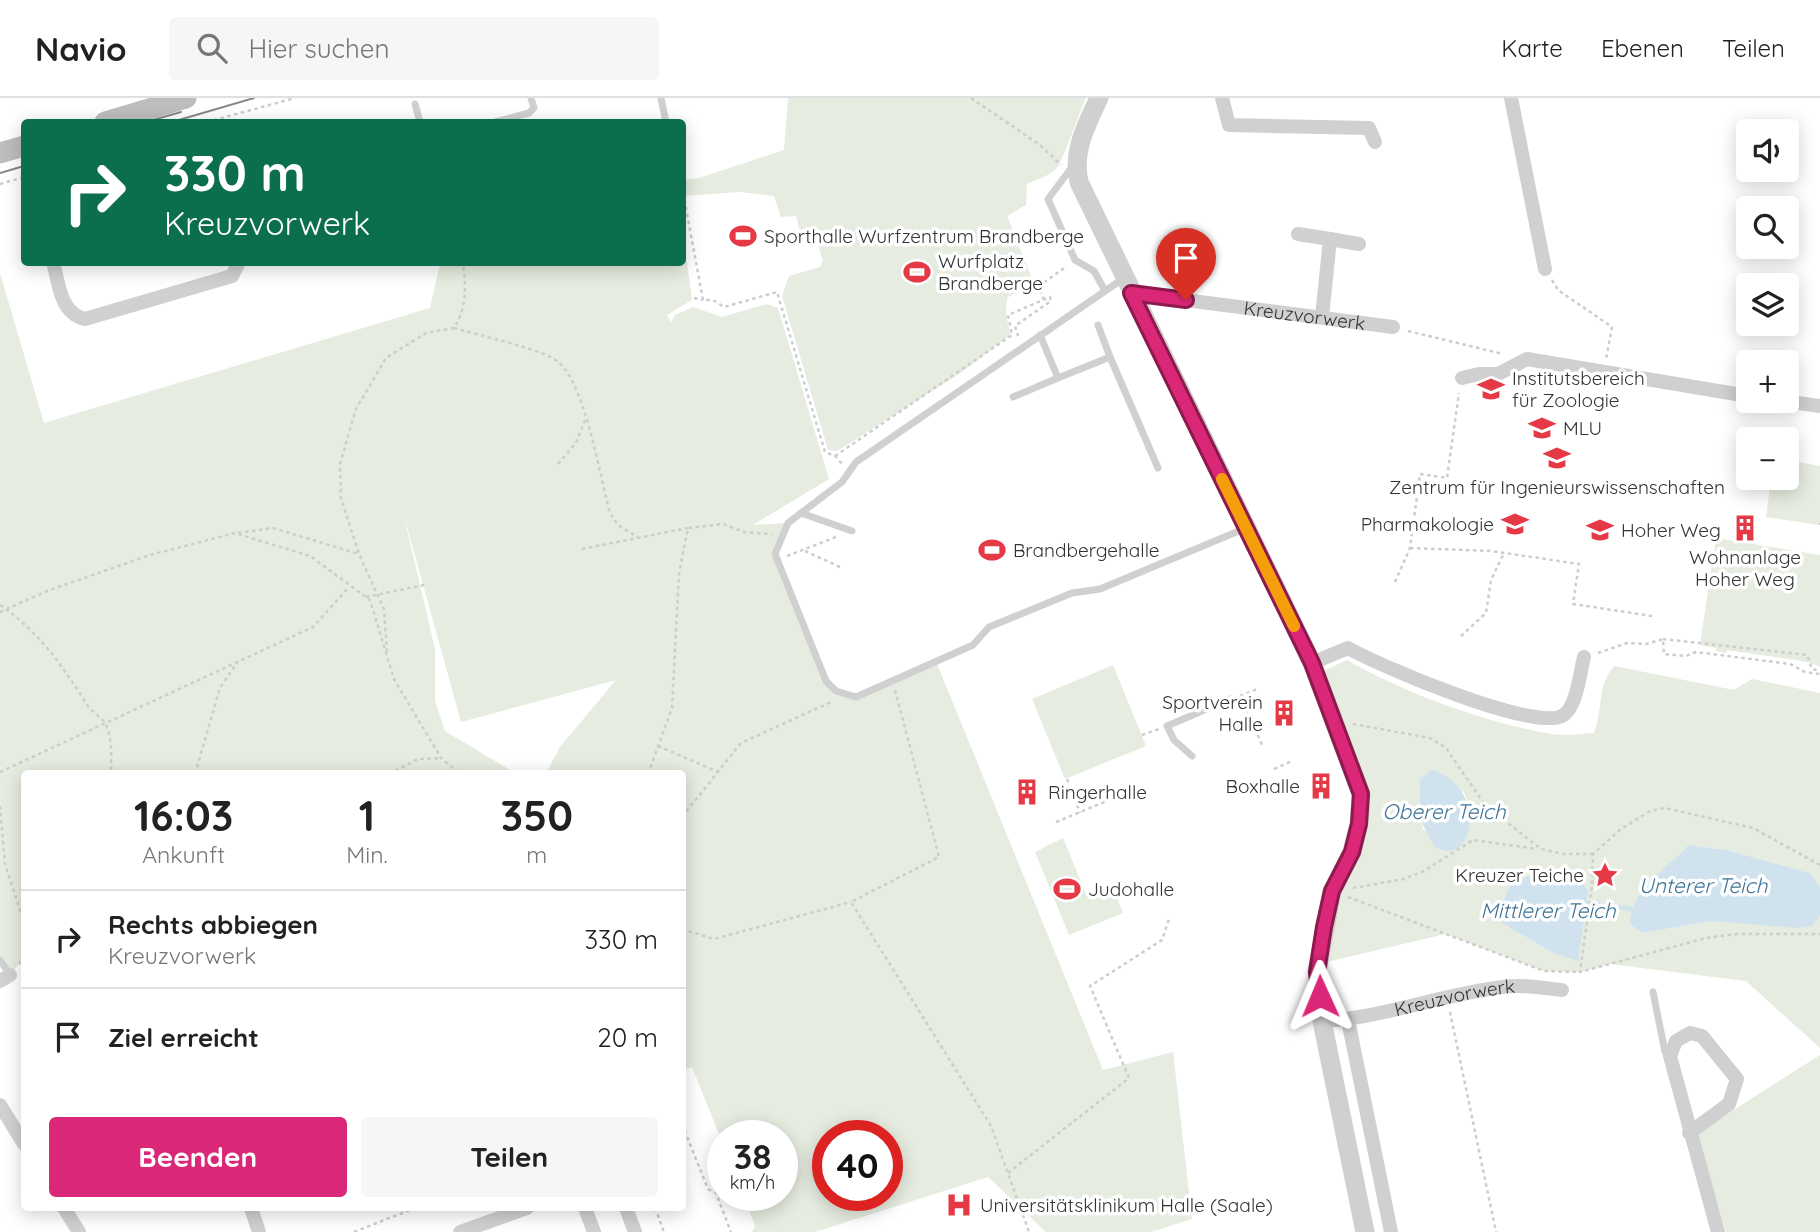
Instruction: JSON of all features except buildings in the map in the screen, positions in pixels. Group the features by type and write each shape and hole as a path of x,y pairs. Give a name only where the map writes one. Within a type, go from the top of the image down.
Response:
{"main road":[{"path":"120,119 186,98"},
{"path":"0,153 21,147"}],"street":[{"path":"1099,98 1081,137 1074,163 1088,205 1312,663 1361,794 1359,824 1352,852 1335,885 1317,972 1322,1021 1365,1232"},
{"path":"1222,98 1229,125 1369,128 1375,142"},
{"path":"1511,98 1545,269"},
{"path":"1298,234 1359,244"},
{"path":"1322,317 1330,239"},
{"path":"54,266 66,307 74,316 85,319 232,276 237,266"},
{"name":"Kreuzvorwerk","path":"1127,286 1393,327"},
{"path":"1462,378 1498,374 1527,359 1736,394"},
{"path":"1799,403 1820,406"},
{"path":"1312,663 1348,648 1377,665 1431,687 1527,715 1559,718 1570,708 1584,657"},
{"name":"Kreuzvorwerk","path":"1322,1021 1348,1020 1423,1001 1447,999 1505,986 1562,990"},
{"path":"1348,1020 1391,1232"},
{"path":"1689,1133 1729,1104 1737,1079 1702,1036 1690,1033 1676,1041 1670,1056 1689,1133 1718,1232"},
{"path":"0,1105 21,1139"},
{"path":"66,1211 79,1232"},
{"path":"252,1211 259,1232"},
{"path":"460,1232 519,1211"},
{"path":"586,1211 594,1232"},
{"path":"627,1211 635,1232"}],"lane":[{"path":"506,119 529,113 534,108 531,98"},
{"path":"660,98 665,119"},
{"path":"415,104 419,119"},
{"path":"1074,163 1063,182 1048,199 1075,260 1094,271 1104,289"},
{"path":"1127,286 1104,289 856,462 842,482 788,523 775,554 826,681 846,696 856,697 973,645 989,628 1072,593 1100,589 1247,528"},
{"path":"1098,325 1158,468"},
{"path":"1041,335 1058,379"},
{"path":"1013,397 1110,357"},
{"path":"802,513 852,531"},
{"path":"1192,756 1174,740 1167,726 1230,699"},
{"path":"0,960 5,978"},
{"path":"1653,992 1665,1052 1670,1056"}],"path":[{"path":"218,119 295,98"},
{"path":"971,98 1040,145 1063,167 1074,163"},
{"path":"0,184 21,178"},
{"path":"686,208 703,300"},
{"path":"1044,300 1039,286 1075,260"},
{"path":"454,328 463,314 466,282 464,266"},
{"path":"1545,269 1558,290 1612,327 1606,360"},
{"path":"694,298 713,300 724,307 777,292 825,452 835,456 1012,335 1008,315 1050,297 1051,301 1015,326 1023,347"},
{"path":"1393,327 1527,359"},
{"path":"388,659 384,609 359,554 341,498 340,464 356,409 386,358 426,333 454,328 543,353 567,370 586,418 610,513 618,524 639,538"},
{"path":"1395,582 1410,548 1420,474 1447,478 1462,378"},
{"path":"558,464 576,443 586,418"},
{"path":"582,549 688,528 723,524 744,532 781,535"},
{"path":"0,612 47,591 150,555 235,533 273,528 359,554"},
{"path":"649,770 672,708 679,573 688,528"},
{"path":"778,560 852,531"},
{"path":"235,533 310,556 370,600 394,679 441,758 455,770"},
{"path":"1410,548 1504,553 1579,564 1573,604 1652,616"},
{"path":"804,550 840,567"},
{"path":"1461,636 1486,614 1491,580 1504,553"},
{"path":"366,597 424,585"},
{"path":"0,772 313,627 350,586"},
{"path":"0,605 68,671 90,709 106,723 111,746 111,770"},
{"path":"1662,639 1664,654 1686,656 1696,652 1790,664 1805,672 1820,673"},
{"path":"1584,657 1627,643 1646,644 1662,639 1807,655 1812,669 1820,673"},
{"path":"196,770 219,688 239,661"},
{"path":"686,930 714,939 851,902 939,857 893,680"},
{"path":"1230,699 1257,689"},
{"path":"1241,695 1262,745"},
{"path":"686,812 741,743 846,696"},
{"path":"1335,720 1430,738 1446,748 1485,805 1541,849"},
{"path":"1142,735 1167,726"},
{"path":"658,746 718,772"},
{"path":"397,770 418,759 441,758"},
{"path":"1274,769 1292,761"},
{"path":"1067,779 1080,813"},
{"path":"1056,822 1114,798"},
{"path":"0,806 5,864 21,913"},
{"path":"1335,885 1404,879 1424,871 1473,840 1563,854 1593,854 1621,829 1650,811 1665,808 1753,828 1820,864"},
{"path":"1580,972 1592,885 1593,854"},
{"path":"1335,885 1544,971 1580,972 1706,938 1820,934"},
{"path":"851,902 991,1126 1030,1232"},
{"path":"1008,1173 1129,1079 1090,986 1162,940 1169,919"},
{"path":"1447,999 1496,1232"},
{"path":"686,1134 708,1189 716,1193 731,1232"},
{"path":"354,1232 407,1211"},
{"path":"656,1211 664,1232"}],"shaded area":[{"name":"Wurfplatz Brandberge","path":"788,98 1086,98 1059,165 1050,174 1027,184 1026,205 1007,216 1033,281 1007,298 1006,313 1010,335 959,374 837,451 828,450 782,296 789,276 820,267 823,260 817,242 803,243 796,216 781,217 774,196 740,192 686,196 686,180 699,178 784,150"},
{"path":"686,255 692,300 667,315 671,322 675,315 693,307 722,317 767,304 778,308 829,479 753,525 788,523 775,554 826,681 836,691 856,697 937,664 1103,1070 1173,1052 1192,1219 1151,1232 1046,1232 988,1177 903,1204 903,1120 812,1120 812,1211 881,1211 815,1232 752,1232 755,1226 749,1211 798,1211 798,1120 713,1120 692,1067 686,1069 686,770 548,770 560,747 616,680 461,722 403,512 435,649 435,701 445,731 510,770 21,770 21,962 10,975 0,959 0,273 44,423 430,308 439,266 686,266"},
{"path":"1799,462 1820,466 1820,525 1766,517 1769,490 1799,490"},
{"path":"1716,538 1820,555 1820,667 1808,662 1727,650 1726,653 1700,645"},
{"path":"1347,660 1394,684 1446,705 1526,729 1561,735 1594,733 1602,690 1614,666 1734,690 1752,679 1820,693 1820,887 1810,873 1727,850 1688,845 1641,891 1643,933 1711,921 1811,926 1820,916 1820,1048 1746,981 1610,964 1580,972 1544,971 1446,934 1322,963 1334,900 1366,827 1319,673","holes":["1463,791 1469,806 1469,822 1465,836 1455,849 1423,829 1418,804","1512,881 1553,953 1497,919"]},
{"path":"1113,665 1146,746 1065,779 1032,699"},
{"name":"Judohalle","path":"1063,838 1086,894 1111,883 1123,913 1069,935 1035,852"},
{"path":"1820,1055 1820,1232 1726,1232 1696,1134"}],"water":[{"name":"Oberer Teich","path":"1432,770 1451,780 1463,793 1469,809 1466,838 1458,848 1447,851 1434,846 1420,819 1420,779"},
{"name":"Unterer Teich","path":"1688,845 1727,850 1810,873 1820,887 1820,916 1812,926 1796,928 1711,921 1643,933 1630,924 1636,901 1651,881"},
{"name":"Mittlerer Teich","path":"1551,873 1579,879 1588,891 1578,961 1553,953 1496,919 1512,880"}],"waterway":[{"path":"1586,903 1631,909"}],"tram line":[{"path":"182,119 254,98"},
{"path":"156,119 181,112"},
{"path":"0,173 21,167"}],"slow traffic":[{"path":"1222,479 1294,626"}],"place":[{"name":"Sporthalle Wurfzentrum Brandberge","path":"743,236"},
{"name":"Wurfplatz Brandberge","path":"917,272"},
{"name":"Institutsbereich für Zoologie","path":"1491,389"},
{"name":"MLU","path":"1542,428"},
{"name":"Zentrum für Ingenieurswissenschaften","path":"1557,458"},
{"name":"Pharmakologie","path":"1515,524"},
{"name":"Wohnanlage Hoher Weg","path":"1745,528"},
{"name":"Hoher Weg","path":"1600,530"},
{"name":"Brandbergehalle","path":"992,550"},
{"name":"Sportverein Halle","path":"1284,713"},
{"name":"Boxhalle","path":"1321,786"},
{"name":"Ringerhalle","path":"1027,792"},
{"name":"Kreuzer Teiche","path":"1605,875"},
{"name":"Judohalle","path":"1067,889"},
{"name":"Universitätsklinikum Halle (Saale)","path":"959,1205"}],"route":[{"path":"1186,300 1131,293 1312,663 1361,794 1359,824 1352,852 1332,891 1324,927 1317,972 1320,996"}]}
